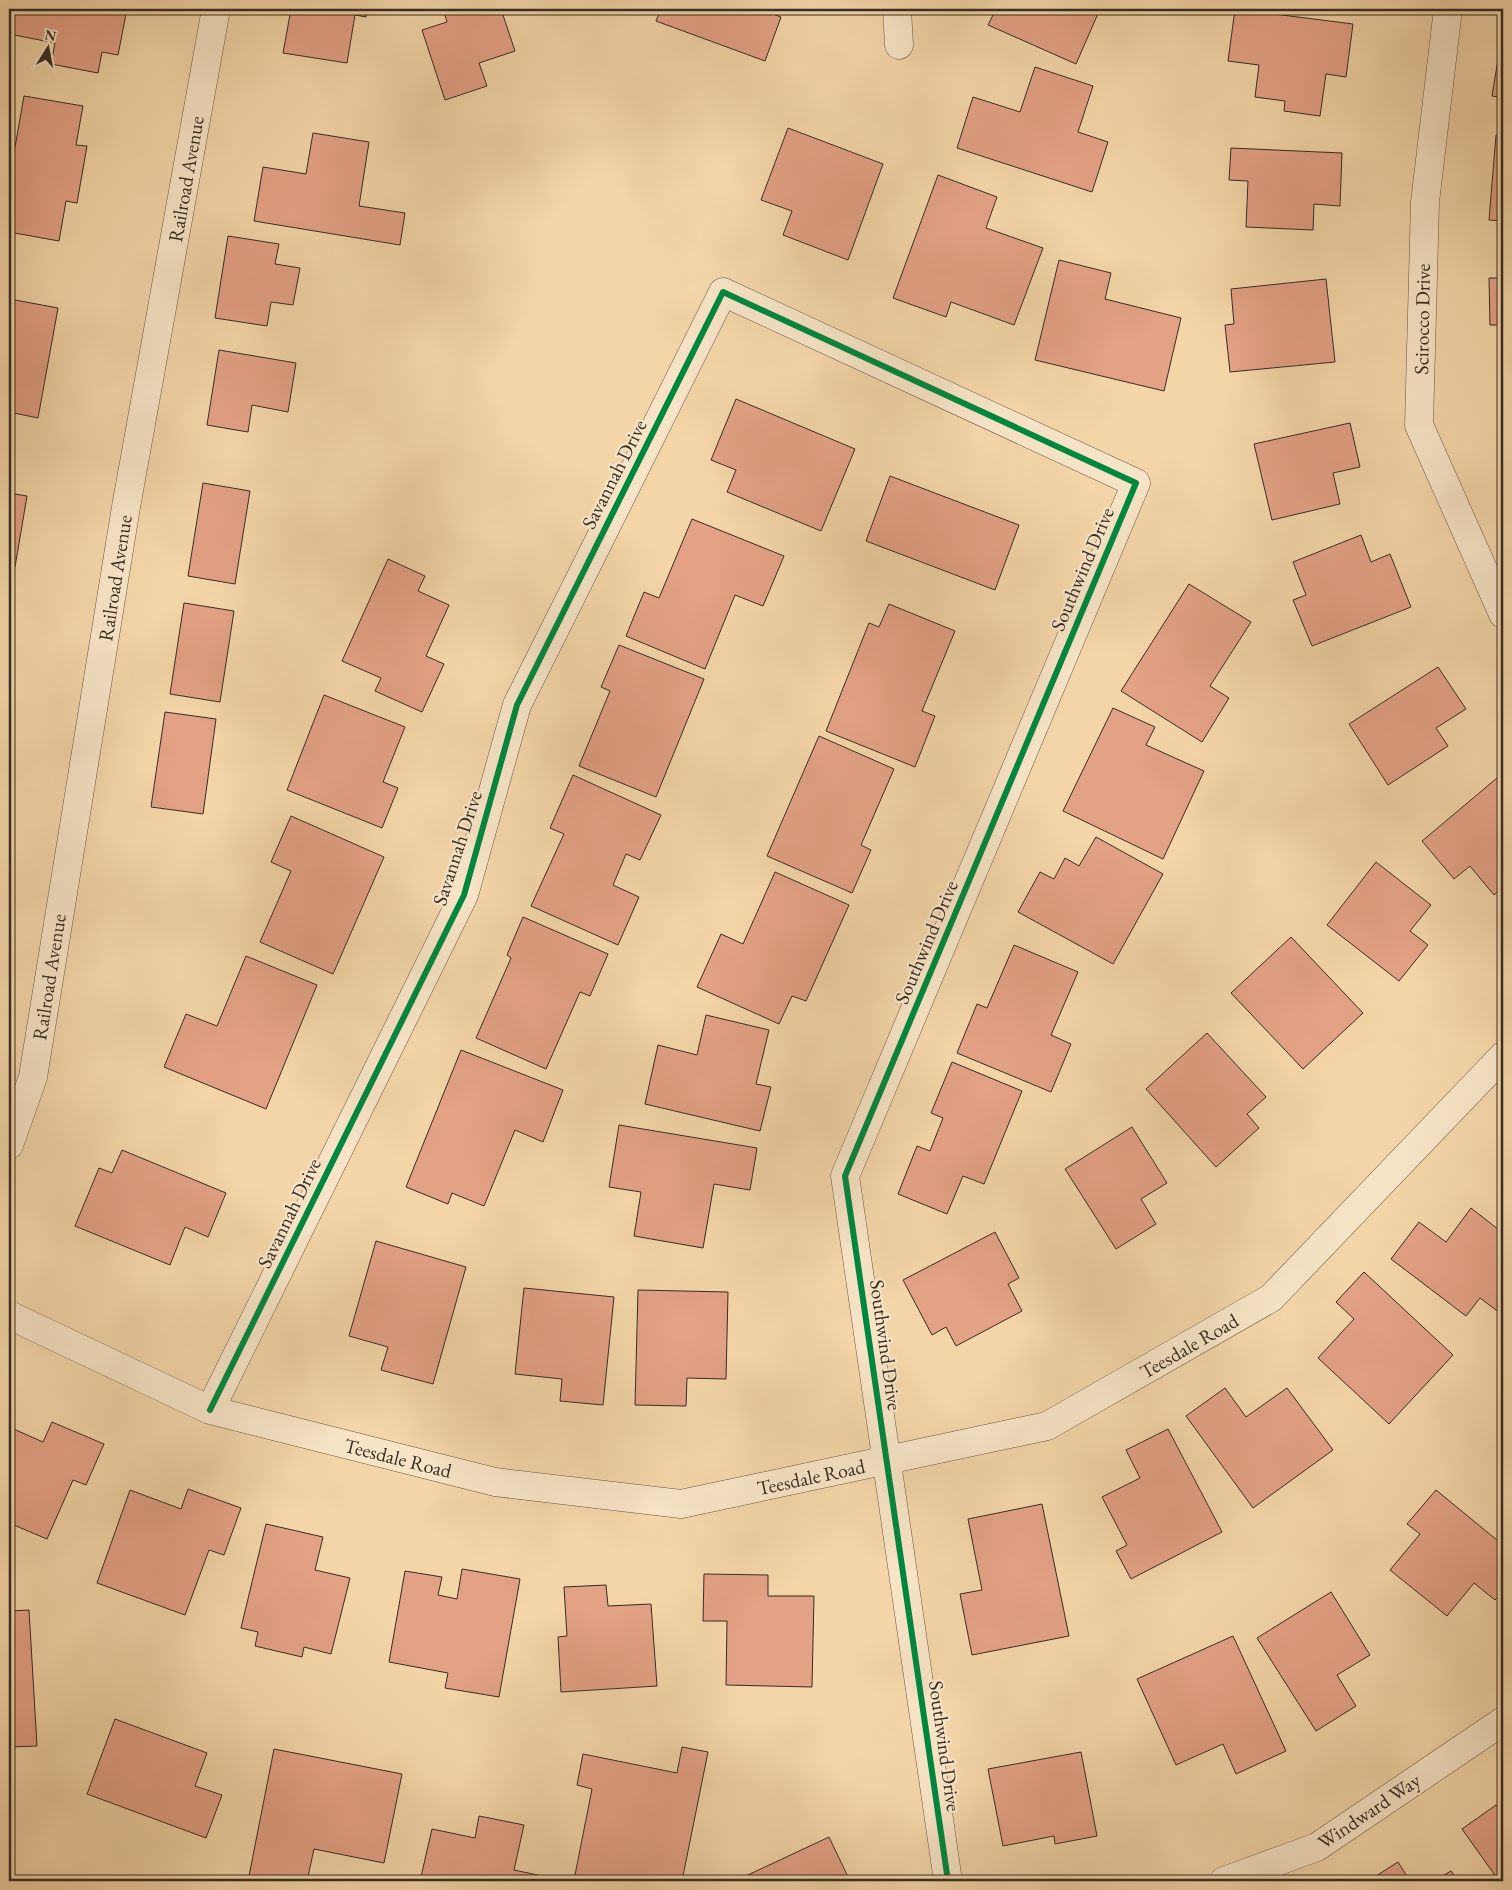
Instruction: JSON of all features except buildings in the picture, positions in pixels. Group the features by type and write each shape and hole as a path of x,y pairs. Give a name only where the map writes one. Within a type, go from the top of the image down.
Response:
{"street":[{"name":"Railroad Avenue","path":"9,1145 33,1077 126,507 216,9"},
{"path":"896,9 899,45"},
{"name":"Scirocco Drive","path":"1448,9 1425,202 1419,425 1503,614"},
{"name":"Savannah Drive","path":"210,1410 464,895 517,705 723,292"},
{"name":"Southwind Drive","path":"723,292 1136,483 845,1176 948,1881"},
{"name":"Teesdale Road","path":"9,1315 210,1410 495,1482 681,1504 887,1462 1047,1426 1271,1298 1503,1056"},
{"name":"Windward Way","path":"1224,1881 1317,1847 1503,1721"}],"cycle path":[{"path":"210,1410 464,895 517,705 723,292 1136,483 845,1176 948,1881"}]}
